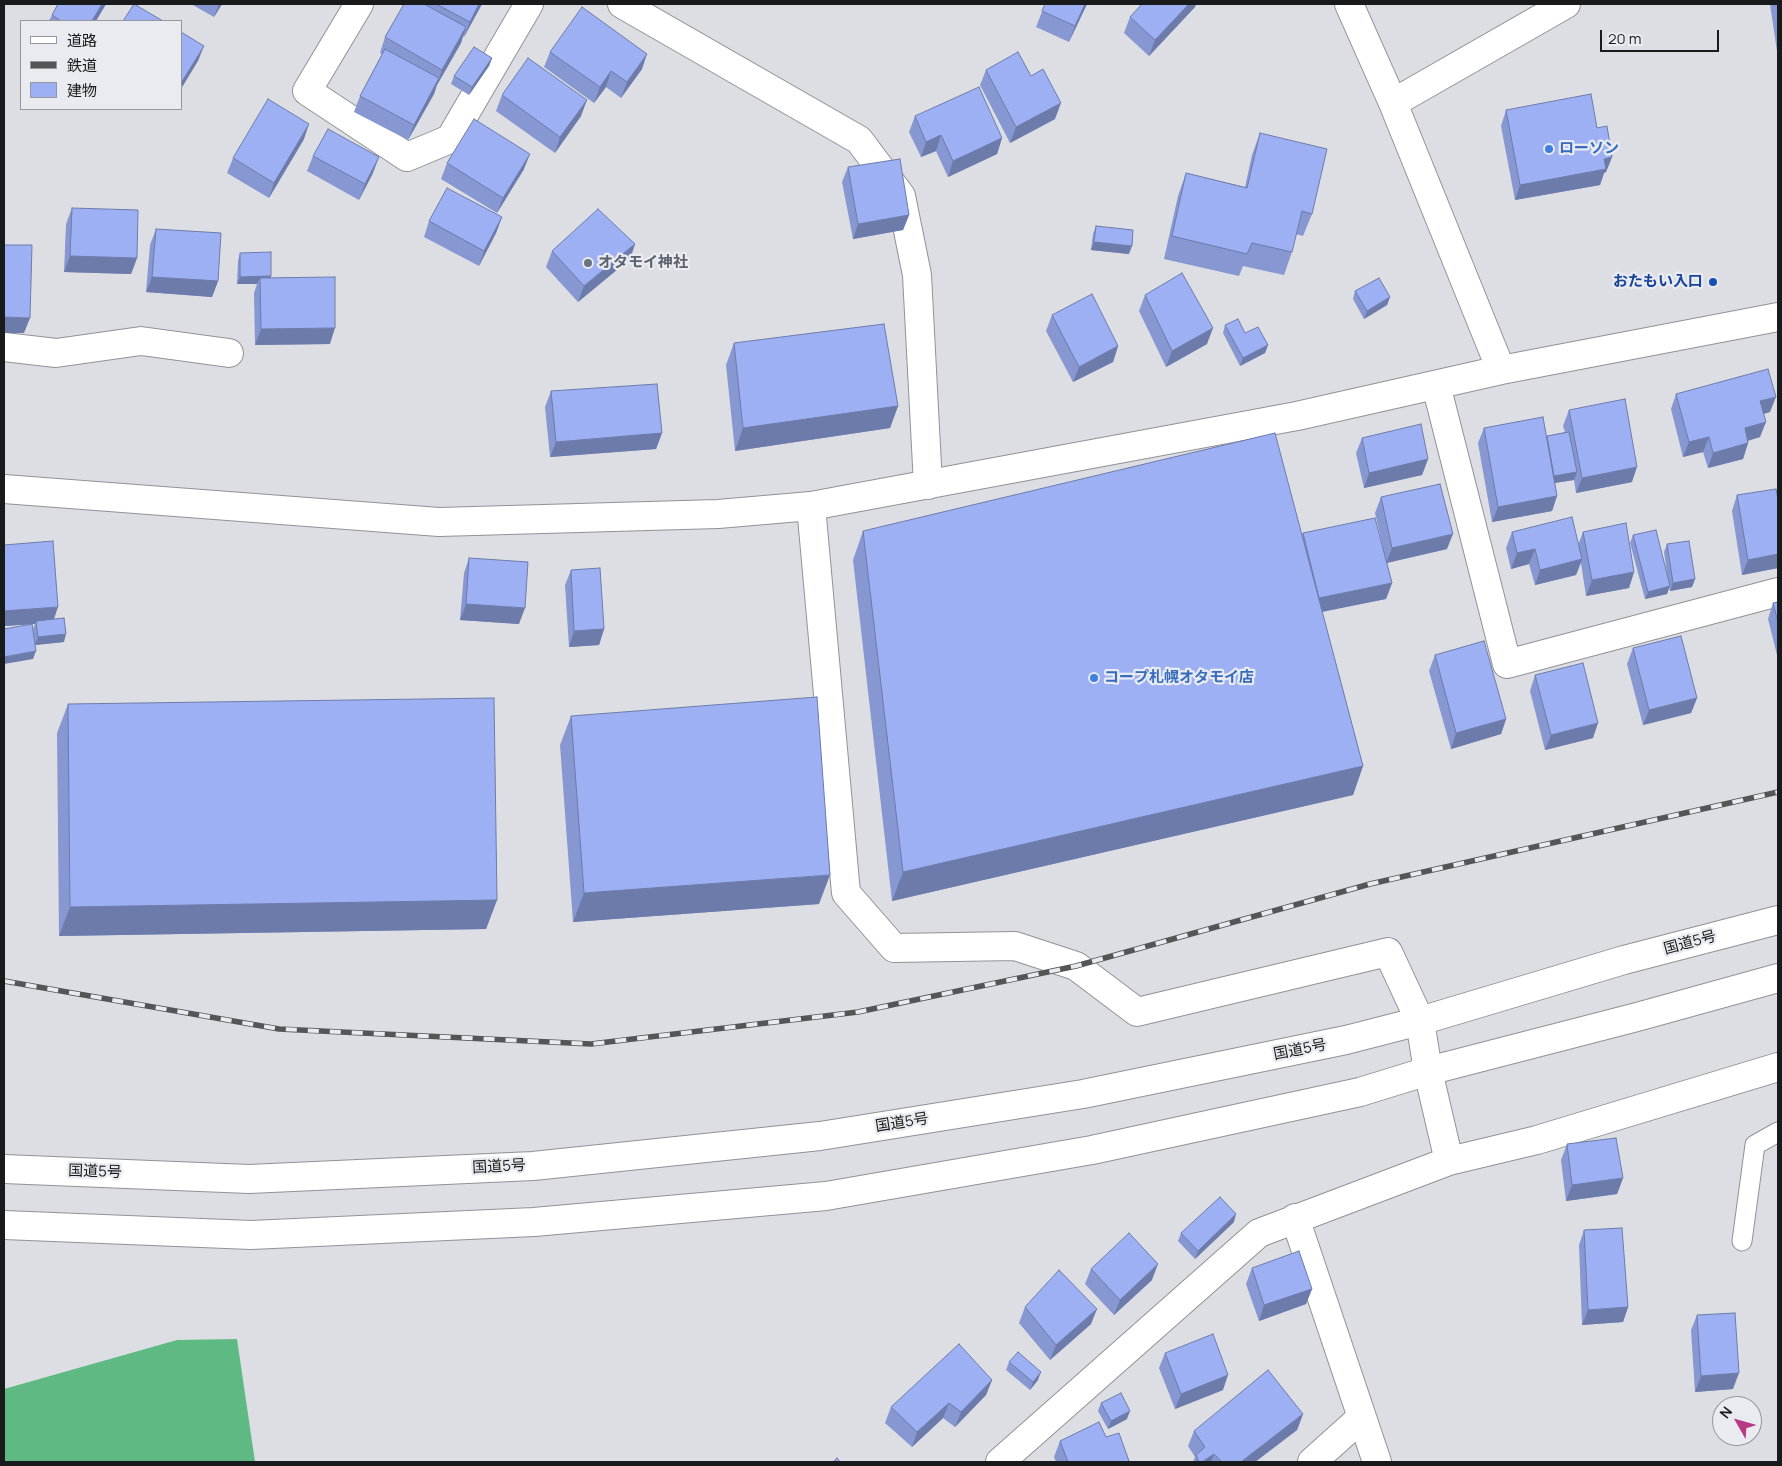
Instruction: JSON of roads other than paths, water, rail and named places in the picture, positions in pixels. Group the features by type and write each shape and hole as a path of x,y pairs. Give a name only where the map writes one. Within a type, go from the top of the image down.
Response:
{"main road":[{"path":"359,4 307,91 407,157 450,139 529,4"},
{"path":"622,4 859,140 901,196 917,275 928,485"},
{"path":"1349,4 1393,103 1501,370"},
{"path":"1393,103 1566,4"},
{"path":"4,489 439,522 718,514 811,506 1297,416 1501,370 1778,317"},
{"path":"4,347 56,353 141,341 230,353"},
{"path":"1436,385 1507,664 1778,592"},
{"path":"811,506 846,893 894,948 1015,946 1076,966 1137,1012 1388,952 1420,1021 1428,1071 1449,1161"},
{"name":"国道5号","path":"4,1168 259,1178 533,1166 820,1136 1083,1094 1346,1040 1420,1021 1624,960 1778,920"},
{"path":"4,1225 252,1235 534,1222 826,1196 1092,1150 1360,1092 1428,1071 1778,978"},
{"path":"1000,1462 1259,1232 1449,1161 1537,1140 1778,1067"},
{"path":"1295,1218 1377,1462"},
{"path":"1312,1462 1361,1418"}],"lane":[{"path":"1742,1241 1755,1145 1778,1132"}],"railway":[{"path":"4,981 279,1029 591,1044 858,1012 1076,966 1370,884 1778,792"}],"place":[{"name":"ローソン","path":"1549,149"},
{"name":"オタモイ神社","path":"588,263"},
{"name":"おたもい入口","path":"1713,282"},
{"name":"コープ札幌オタモイ店","path":"1094,678"}]}
